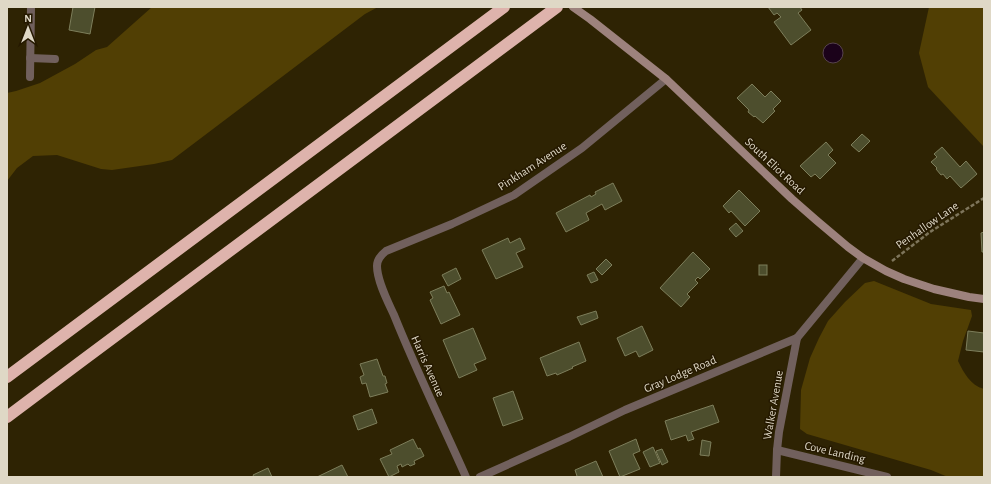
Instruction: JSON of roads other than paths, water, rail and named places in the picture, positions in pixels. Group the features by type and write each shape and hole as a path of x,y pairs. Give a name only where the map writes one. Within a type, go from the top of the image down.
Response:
{"highway":[{"path":"7,377 504,7"},
{"path":"7,417 557,7"}],"main road":[{"name":"South Eliot Road","path":"574,7 666,79 804,210 863,258 904,279 934,289 984,299"}],"street":[{"path":"30,77 31,7"},
{"path":"30,58 55,58"},
{"name":"Pinkham Avenue","path":"378,262 386,251 394,247 452,224 514,195 582,148 666,79"},
{"name":"Gray Lodge Road","path":"480,477 625,410 798,338 863,258"},
{"name":"Harris Avenue","path":"378,262 377,266 380,282 405,344 466,477"},
{"name":"Walker Avenue","path":"776,477 779,432 798,338"},
{"name":"Cove Landing","path":"777,450 887,477"}]}
